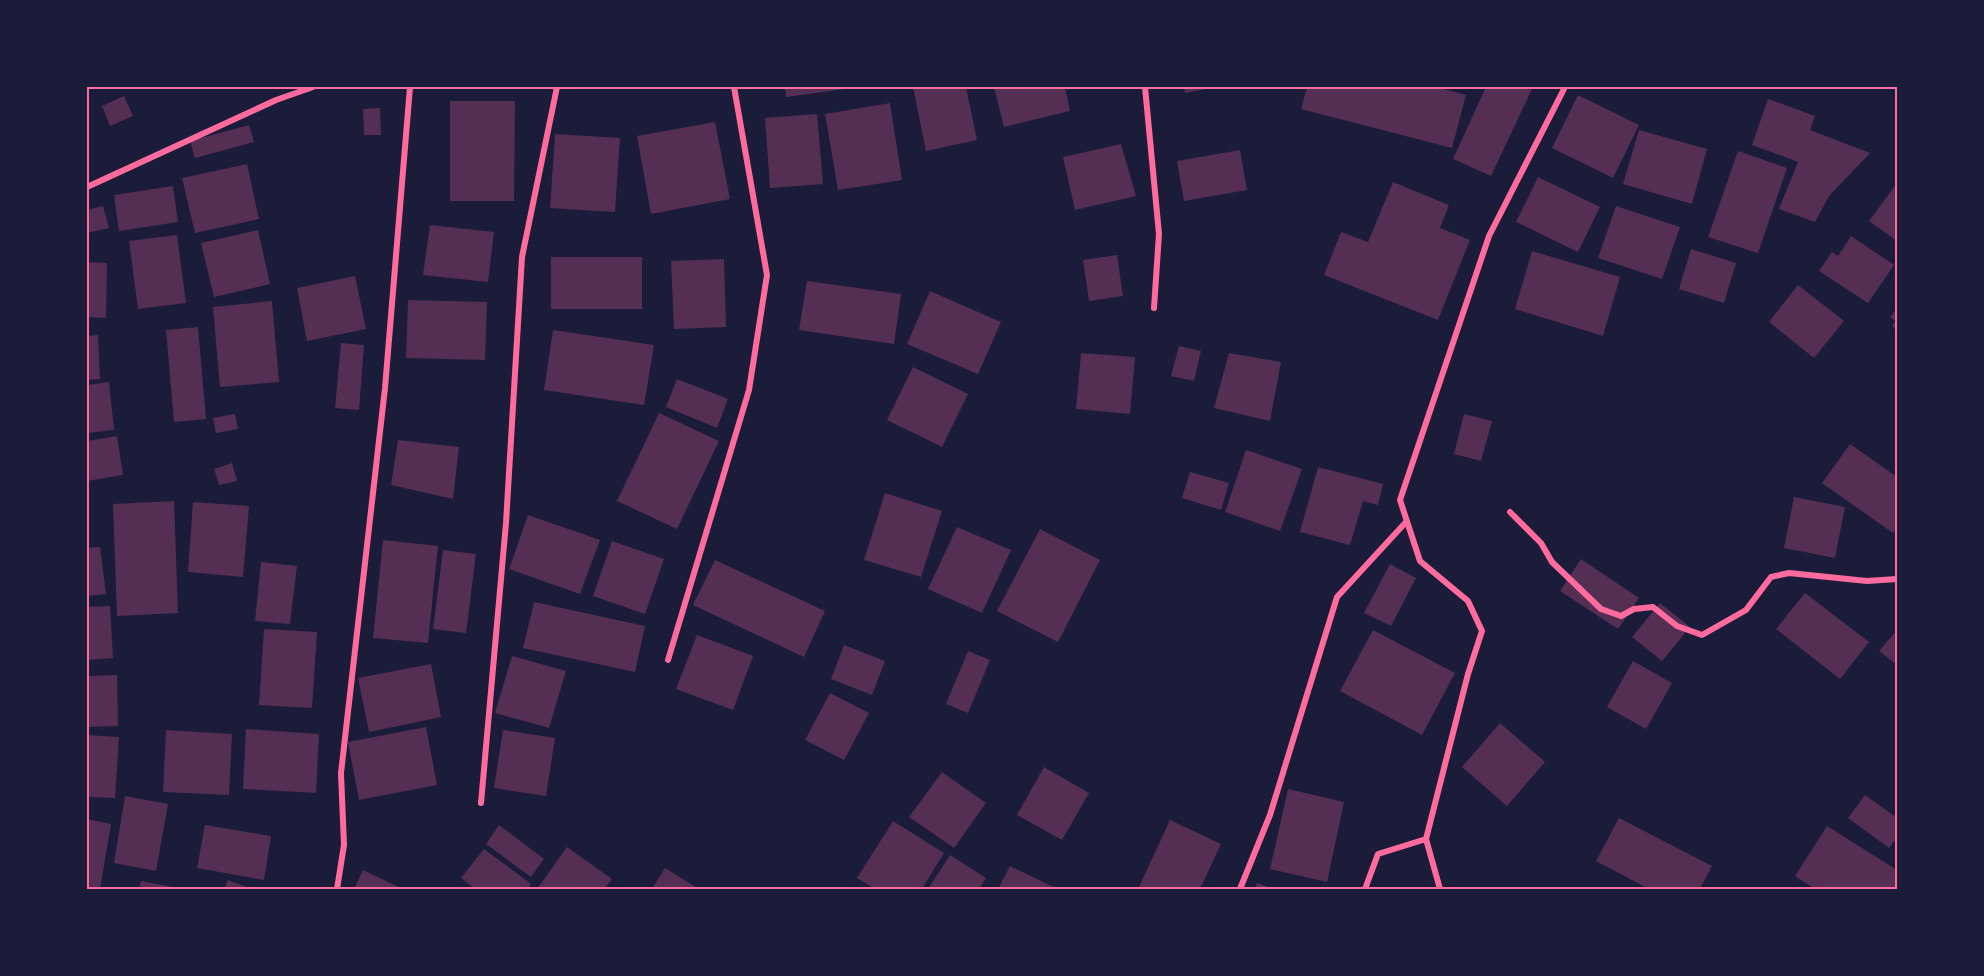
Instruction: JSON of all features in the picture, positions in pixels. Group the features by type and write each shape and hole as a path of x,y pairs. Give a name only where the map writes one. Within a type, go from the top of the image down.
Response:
{"street":[{"path":"87,188 276,100 313,87"},
{"path":"337,889 344,845 341,773 385,388 410,87"},
{"path":"481,804 506,523 522,257 557,87"},
{"path":"668,660 749,390 767,275 734,87"},
{"path":"1145,87 1159,234 1154,308"},
{"path":"1440,889 1426,839 1468,674 1482,631 1468,601 1420,561 1401,500 1489,236 1565,87"},
{"path":"1510,512 1541,543 1552,562 1601,609 1621,616 1634,609 1653,607 1677,626 1702,635 1746,610 1771,577 1790,573 1867,581 1897,579"},
{"path":"1240,889 1270,815 1337,597 1406,522"},
{"path":"1365,889 1378,854 1426,839"}],"building":[{"path":"785,87 852,87 852,88 786,97"},
{"path":"913,87 966,87 977,140 926,151"},
{"path":"994,87 1065,87 1070,111 1004,127"},
{"path":"1184,87 1211,87 1211,88 1185,93"},
{"path":"1307,87 1436,87 1466,95 1452,148 1301,109"},
{"path":"1486,87 1533,87 1491,176 1453,159"},
{"path":"1578,95 1639,125 1613,178 1552,148"},
{"path":"124,96 133,116 110,126 102,106"},
{"path":"1768,99 1815,116 1810,130 1870,153 1829,196 1815,222 1779,209 1798,162 1752,145"},
{"path":"450,101 515,101 514,201 450,201"},
{"path":"890,103 902,180 838,190 825,114"},
{"path":"380,108 381,135 364,135 363,109"},
{"path":"817,114 823,184 770,188 765,118"},
{"path":"715,122 730,199 651,214 637,136"},
{"path":"249,125 254,142 195,158 190,141"},
{"path":"1639,130 1707,149 1692,204 1623,184"},
{"path":"555,134 620,138 615,212 550,208"},
{"path":"1121,144 1136,196 1075,210 1063,157"},
{"path":"1240,150 1247,190 1184,201 1177,161"},
{"path":"1738,151 1787,168 1758,253 1708,237"},
{"path":"247,164 259,219 195,233 182,178"},
{"path":"1538,177 1600,207 1578,252 1516,222"},
{"path":"1393,182 1449,205 1440,228 1470,240 1438,320 1324,275 1341,232 1368,242"},
{"path":"1897,183 1897,241 1869,221"},
{"path":"173,186 178,222 119,231 114,195"},
{"path":"103,206 109,228 87,233 87,210"},
{"path":"1616,206 1680,227 1662,279 1598,258"},
{"path":"430,225 494,232 488,282 423,275"},
{"path":"258,230 270,284 214,297 201,243"},
{"path":"177,235 186,303 138,309 129,241"},
{"path":"1851,236 1894,265 1868,303 1819,271 1832,252 1838,256"},
{"path":"1691,249 1736,263 1724,303 1679,289"},
{"path":"1532,251 1620,277 1603,336 1515,309"},
{"path":"1117,255 1123,296 1089,301 1083,260"},
{"path":"551,257 642,257 642,309 551,309"},
{"path":"724,259 726,327 674,329 671,261"},
{"path":"87,262 107,263 106,318 87,317"},
{"path":"355,276 366,329 307,341 297,288"},
{"path":"807,281 901,294 894,344 799,330"},
{"path":"1798,285 1844,321 1814,358 1769,322"},
{"path":"930,291 1001,322 978,374 907,344"},
{"path":"408,300 487,302 485,360 406,358"},
{"path":"272,301 279,382 220,387 213,307"},
{"path":"1897,308 1897,330 1892,326 1896,321 1890,317"},
{"path":"198,327 206,419 174,422 166,330"},
{"path":"553,330 654,345 644,405 544,390"},
{"path":"98,335 100,379 87,380 87,336"},
{"path":"341,343 364,345 359,410 335,408"},
{"path":"1179,346 1201,351 1194,381 1171,376"},
{"path":"1081,353 1135,357 1130,414 1076,409"},
{"path":"1229,353 1281,362 1270,421 1214,408"},
{"path":"913,367 968,394 942,447 887,420"},
{"path":"677,379 728,399 717,428 666,407"},
{"path":"109,382 114,430 87,433 87,385"},
{"path":"659,413 719,441 677,529 617,501"},
{"path":"235,414 238,429 216,433 213,418"},
{"path":"1464,414 1492,421 1481,461 1454,454"},
{"path":"117,436 123,475 87,481 87,441"},
{"path":"398,440 459,447 453,499 391,485"},
{"path":"1850,444 1897,477 1897,527 1893,533 1822,483"},
{"path":"1246,450 1302,469 1280,531 1225,512"},
{"path":"232,463 237,481 219,485 214,469"},
{"path":"1318,467 1383,484 1378,505 1363,501 1350,545 1300,532"},
{"path":"1190,472 1229,483 1221,510 1182,498"},
{"path":"885,493 942,511 921,577 864,560"},
{"path":"1794,497 1845,507 1835,558 1784,548"},
{"path":"174,501 178,613 117,616 113,504"},
{"path":"193,502 249,506 243,577 188,572"},
{"path":"528,515 600,540 580,594 509,569"},
{"path":"957,527 1011,550 982,613 928,589"},
{"path":"1040,529 1100,560 1058,642 997,611"},
{"path":"383,540 438,546 428,643 373,638"},
{"path":"612,541 664,559 645,614 593,596"},
{"path":"100,547 106,594 87,596 87,548"},
{"path":"443,550 476,554 466,633 433,629"},
{"path":"1581,559 1639,598 1618,629 1560,591"},
{"path":"715,560 825,611 804,657 693,605"},
{"path":"261,562 297,566 290,624 255,621"},
{"path":"1390,564 1416,578 1391,626 1364,613"},
{"path":"1805,593 1869,642 1840,679 1776,629"},
{"path":"534,602 645,626 635,672 523,648"},
{"path":"1660,603 1690,627 1662,661 1632,637"},
{"path":"110,606 113,658 87,660 87,607"},
{"path":"264,629 317,632 312,708 259,705"},
{"path":"1373,630 1455,673 1422,735 1340,691"},
{"path":"1897,630 1897,665 1879,651"},
{"path":"697,635 753,656 733,710 676,689"},
{"path":"844,645 885,661 872,695 831,679"},
{"path":"968,651 990,660 968,713 946,704"},
{"path":"512,656 566,671 549,728 495,713"},
{"path":"1633,661 1672,683 1646,729 1607,707"},
{"path":"431,664 441,717 369,732 358,678"},
{"path":"117,675 118,726 87,727 87,676"},
{"path":"830,693 869,713 844,760 805,740"},
{"path":"1500,723 1545,762 1507,806 1462,767"},
{"path":"426,727 437,785 359,800 348,742"},
{"path":"246,729 319,734 316,793 243,789"},
{"path":"166,730 232,734 229,795 163,792"},
{"path":"503,730 555,738 546,796 494,788"},
{"path":"87,735 119,737 115,798 87,797"},
{"path":"1044,767 1089,793 1062,840 1017,815"},
{"path":"942,772 986,803 954,848 909,817"},
{"path":"1288,789 1344,802 1327,882 1270,869"},
{"path":"1865,795 1897,818 1897,837 1889,848 1848,818"},
{"path":"125,796 168,804 156,871 114,863"},
{"path":"1619,818 1712,866 1700,889 1649,889 1596,861"},
{"path":"87,819 111,824 100,889 87,889"},
{"path":"1170,820 1221,844 1200,889 1138,889"},
{"path":"893,821 944,853 922,889 875,889 857,878"},
{"path":"205,825 271,836 264,880 197,868"},
{"path":"499,825 544,859 531,877 486,844"},
{"path":"1827,826 1897,870 1897,889 1815,889 1795,876"},
{"path":"567,847 612,879 604,889 537,889"},
{"path":"484,849 531,884 527,889 475,889 461,878"},
{"path":"950,855 986,878 979,889 928,889"},
{"path":"1010,866 1058,889 998,889"},
{"path":"665,868 699,889 652,889"},
{"path":"363,870 403,889 354,889"},
{"path":"228,880 252,889 224,889"},
{"path":"141,881 178,888 178,889 139,889"},
{"path":"1257,883 1274,889 1255,889"}]}
